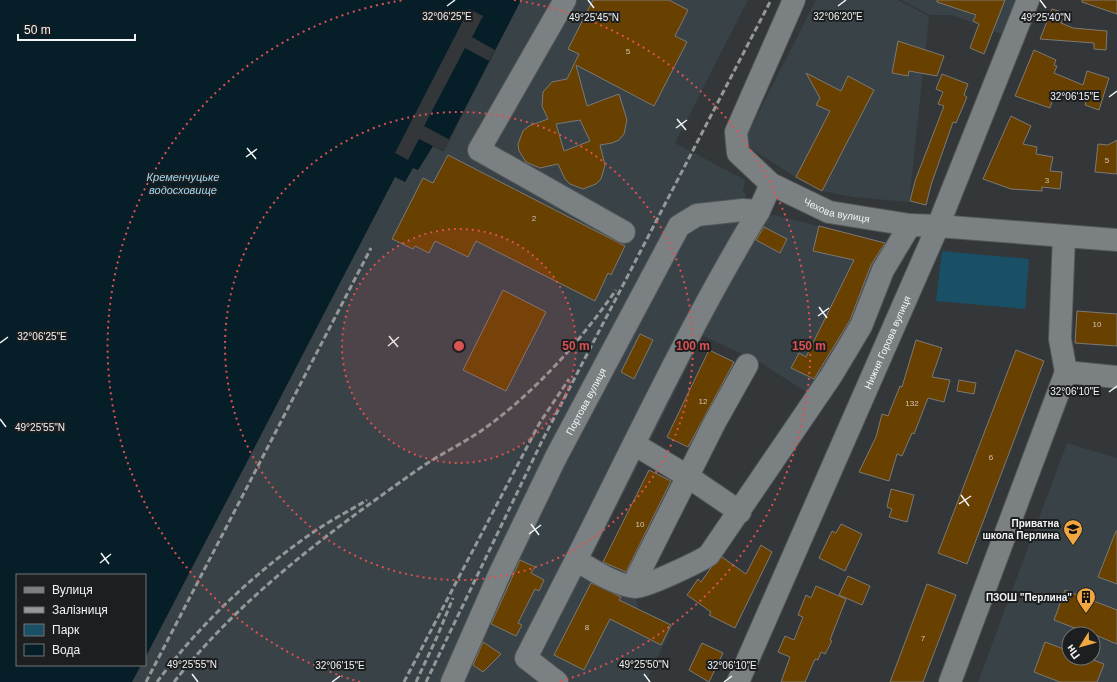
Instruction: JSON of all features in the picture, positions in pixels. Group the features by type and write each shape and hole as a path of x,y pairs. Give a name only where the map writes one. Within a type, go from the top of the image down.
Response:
{"street":[{"path":"565,0 479,150 624,232"},
{"name":"Чехова вулиця","path":"794,0 736,132 738,153 771,184 829,212 910,225 1117,240"},
{"name":"Нижня Горова вулиця","path":"738,682 938,226 1028,0"},
{"path":"557,682 526,658 634,444 734,253 759,211 771,184"},
{"name":"Портова вулиця","path":"452,682 499,575 556,457 679,226 697,215 743,210 759,211"},
{"path":"576,560 623,584 637,588 699,562 709,556 831,376 861,326 883,270 910,225"},
{"path":"950,682 1066,372 1060,339 1064,236"},
{"path":"636,579 715,422 748,365"},
{"path":"1066,372 1117,377"},
{"path":"634,444 687,476 740,512"}],"shaded area":[{"path":"521,0 748,0 675,143 745,180 743,192 746,194 745,203 764,217 775,215 890,244 820,382 809,394 746,353 744,355 703,336 587,566 636,596 638,609 673,625 646,682 132,682 140,666 146,666 146,656 395,177 405,181 413,168 418,170 433,146 444,151"},
{"path":"816,0 898,0 929,16 909,202 853,197 822,191 795,177 750,148 747,135"},
{"path":"901,0 1027,0 1010,37 952,15 930,15"},
{"name":"Приватна школа Перлина","path":"1067,443 1117,458 1117,682 978,682"}],"green space":[{"path":"942,251 1029,259 1025,309 936,301"}],"water":[{"name":"Кременчуцьке водосховище","path":"0,0 521,0 443,151 433,146 418,170 413,168 405,182 395,177 146,656 146,574 16,574 16,666 140,666 132,682 0,682"}],"pier":[{"path":"469,9 483,16 472,37 495,50 489,61 465,48 424,126 450,140 443,151 419,139 408,160 395,153"}],"building":[{"path":"593,0 669,0 688,10 675,36 687,42 654,106 576,65 587,106 619,94 627,120 624,134 619,140 600,145 605,165 601,179 596,184 583,189 570,184 565,179 558,164 540,168 526,162 519,151 518,144 523,131 529,126 548,119 542,106 543,92 552,82 567,79 579,54 568,49","holes":["580,120 590,141 564,151 556,124"]},
{"path":"937,0 1005,0 984,54 970,48 979,24 973,21 976,15 937,2"},
{"path":"1082,0 1117,0 1117,14 1082,2"},
{"path":"1052,9 1065,13 1061,23 1073,28 1107,31 1106,50 1094,49 1094,43 1040,39"},
{"path":"898,41 944,56 937,76 909,71 908,76 892,73"},
{"path":"1034,50 1056,60 1054,65 1057,66 1054,73 1083,85 1087,71 1109,78 1099,110 1085,105 1086,102 1058,92 1057,95 1054,95 1050,108 1015,96"},
{"path":"806,73 841,91 848,76 874,90 822,191 796,177 830,111 816,105 820,98"},
{"path":"942,74 968,84 964,95 967,97 956,123 953,122 931,185 926,205 910,201 915,181 944,106 938,104 943,92 936,89"},
{"path":"1011,116 1031,126 1023,144 1037,147 1036,154 1053,157 1050,171 1062,172 1060,189 1042,187 1042,191 1011,189 983,179"},
{"path":"1117,140 1117,174 1095,172 1098,144 1108,145"},
{"path":"448,155 625,246 611,275 608,273 595,301 476,241 468,257 435,241 429,253 415,246 413,249 392,239 423,178 433,183"},
{"path":"819,226 885,243 871,265 850,320 814,379 791,368 799,353 806,357 854,260 813,251"},
{"path":"764,227 787,239 780,253 756,240"},
{"path":"503,290 546,312 506,391 463,370"},
{"path":"1077,311 1117,314 1117,346 1075,343"},
{"path":"640,334 653,340 634,379 621,372"},
{"path":"916,340 942,348 932,377 950,380 944,402 928,398 914,434 912,433 902,456 897,454 889,481 859,472 876,437 882,414 888,416 900,386 902,387"},
{"path":"709,350 734,362 688,447 667,437"},
{"path":"1016,350 1044,361 967,564 938,553"},
{"path":"959,380 976,383 974,394 957,391"},
{"path":"649,470 671,481 626,572 603,562"},
{"path":"891,489 914,495 907,522 889,517 892,509 887,507"},
{"path":"841,524 862,534 845,571 819,558 832,531 836,533"},
{"path":"1117,531 1117,584 1098,577"},
{"path":"761,545 772,552 735,628 709,615 711,612 687,595 698,579 701,582 710,569 722,557 746,574"},
{"path":"520,560 535,567 531,573 544,580 539,591 535,589 518,623 522,625 516,636 491,624"},
{"path":"848,576 870,586 862,605 839,595"},
{"path":"591,583 621,597 619,600 671,625 661,645 610,619 584,670 554,655"},
{"path":"927,584 956,595 923,682 890,682"},
{"path":"816,586 846,599 830,640 832,641 825,654 821,652 818,660 815,659 805,682 781,682 790,657 778,652 785,636 794,640 803,617 798,615 806,595 811,598"},
{"name":"ПЗОШ \"Перлина\"","path":"1065,590 1117,610 1117,644 1101,637 1101,626 1070,626 1054,620"},
{"path":"483,642 501,654 483,672 473,665"},
{"path":"1045,642 1061,648 1061,666 1101,666 1101,663 1104,664 1097,682 1060,682 1034,672"},
{"path":"702,643 723,653 709,682 689,670"}],"railway":[{"path":"426,682 542,441 771,0"},
{"path":"146,682 371,248"},
{"path":"174,682 194,657 216,634 285,569 401,481 432,460 478,433 517,402 536,385 570,349 602,310 616,290"},
{"path":"404,682 539,424 569,379"},
{"path":"157,682 209,620 248,583 269,565 312,533 367,500"},
{"path":"416,682 453,598"}],"place":[{"name":"Приватна школа Перлина","path":"1073,546"},
{"name":"ПЗОШ \"Перлина\"","path":"1086,614"}]}
